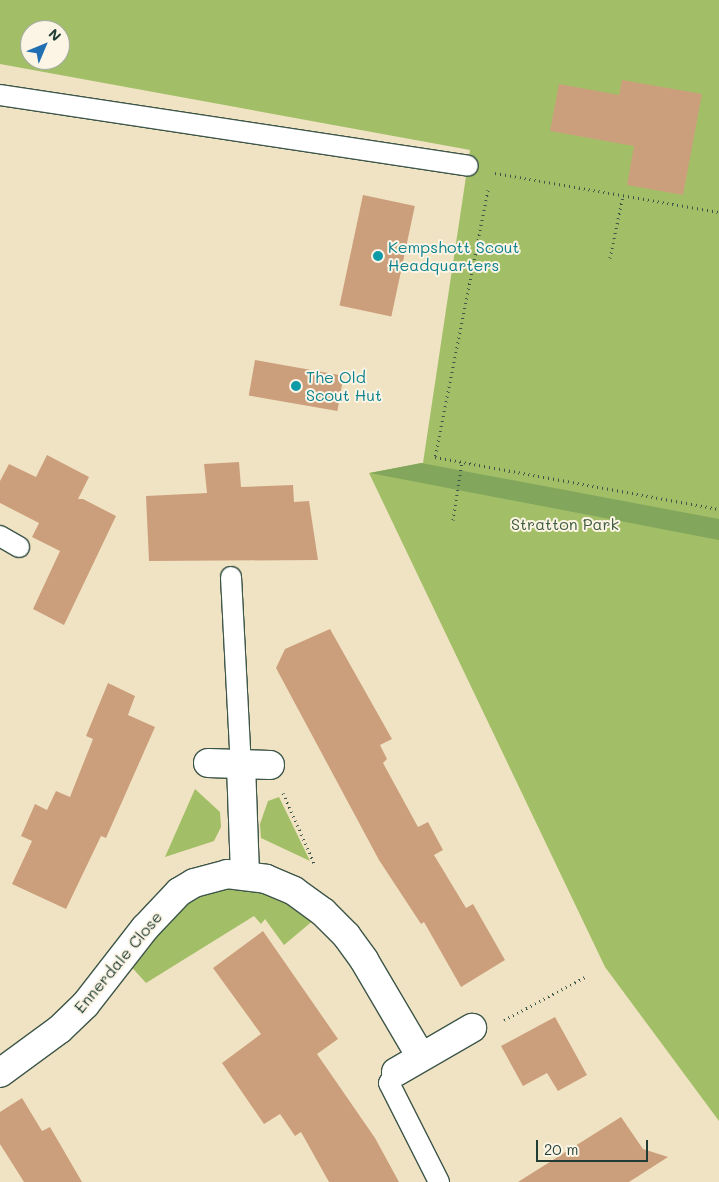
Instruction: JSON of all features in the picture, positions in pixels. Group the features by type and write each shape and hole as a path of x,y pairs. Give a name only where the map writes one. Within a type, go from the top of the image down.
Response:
{"street":[{"path":"208,763 270,766"},
{"path":"241,765 246,875"},
{"name":"Ennerdale Close","path":"0,1073 60,1028 85,1005 145,928 179,892 210,878 246,875 266,879 294,892 346,935 420,1055"},
{"path":"396,1072 420,1055 472,1028"}],"lane":[{"path":"0,95 468,166"},
{"path":"0,536 19,547"},
{"path":"231,578 241,765"},
{"path":"396,1072 389,1083 439,1182"}],"path":[{"path":"719,212 491,172 435,457 719,509"},
{"path":"610,258 623,195"},
{"path":"453,520 462,461"},
{"path":"270,766 318,873"},
{"path":"472,1028 492,1026 584,977"}],"green space":[{"name":"Stratton Park","path":"0,0 719,0 719,1121 605,967 369,473 423,463 470,150 33,70 70,70 70,20 20,20 20,68 0,64"},
{"path":"421,463 719,519 719,540 370,473"},
{"path":"195,789 220,812 221,827 214,841 165,857"},
{"path":"279,797 310,861 261,838 260,824 268,801"},
{"path":"263,886 315,919 284,945 265,919 261,924 254,916 146,983 127,962 203,888"}],"building":[{"path":"622,80 702,94 683,195 627,185 634,146 550,131 559,84 619,95"},
{"name":"Kempshott Scout Headquarters","path":"363,195 415,206 391,317 340,306"},
{"name":"The Old Scout Hut","path":"255,360 344,376 337,411 249,395"},
{"path":"47,455 89,477 78,499 83,499 116,516 64,625 33,609 60,551 32,537 39,523 0,503 0,481 9,464 36,477"},
{"path":"239,462 241,487 293,485 294,502 309,501 318,560 149,561 146,496 207,493 204,464"},
{"path":"330,629 392,739 380,745 387,759 383,763 418,827 428,822 443,850 434,855 466,908 473,904 505,960 461,987 424,922 421,924 379,860 276,668 285,649"},
{"path":"108,683 135,696 128,715 155,727 106,838 101,836 66,909 12,884 32,841 21,836 35,804 47,810 56,791 70,797 93,739 86,736"},
{"path":"263,931 338,1039 317,1054 375,1138 399,1182 329,1182 301,1132 295,1136 280,1114 264,1124 222,1063 261,1034 213,968"},
{"path":"555,1017 587,1075 558,1091 547,1073 523,1086 501,1046"},
{"path":"22,1098 42,1131 50,1127 82,1182 24,1182 0,1144 0,1112"},
{"path":"621,1117 643,1149 668,1157 629,1182 518,1182"}],"place":[{"name":"Kempshott Scout Headquarters","path":"378,256"},
{"name":"The Old Scout Hut","path":"296,386"}]}
